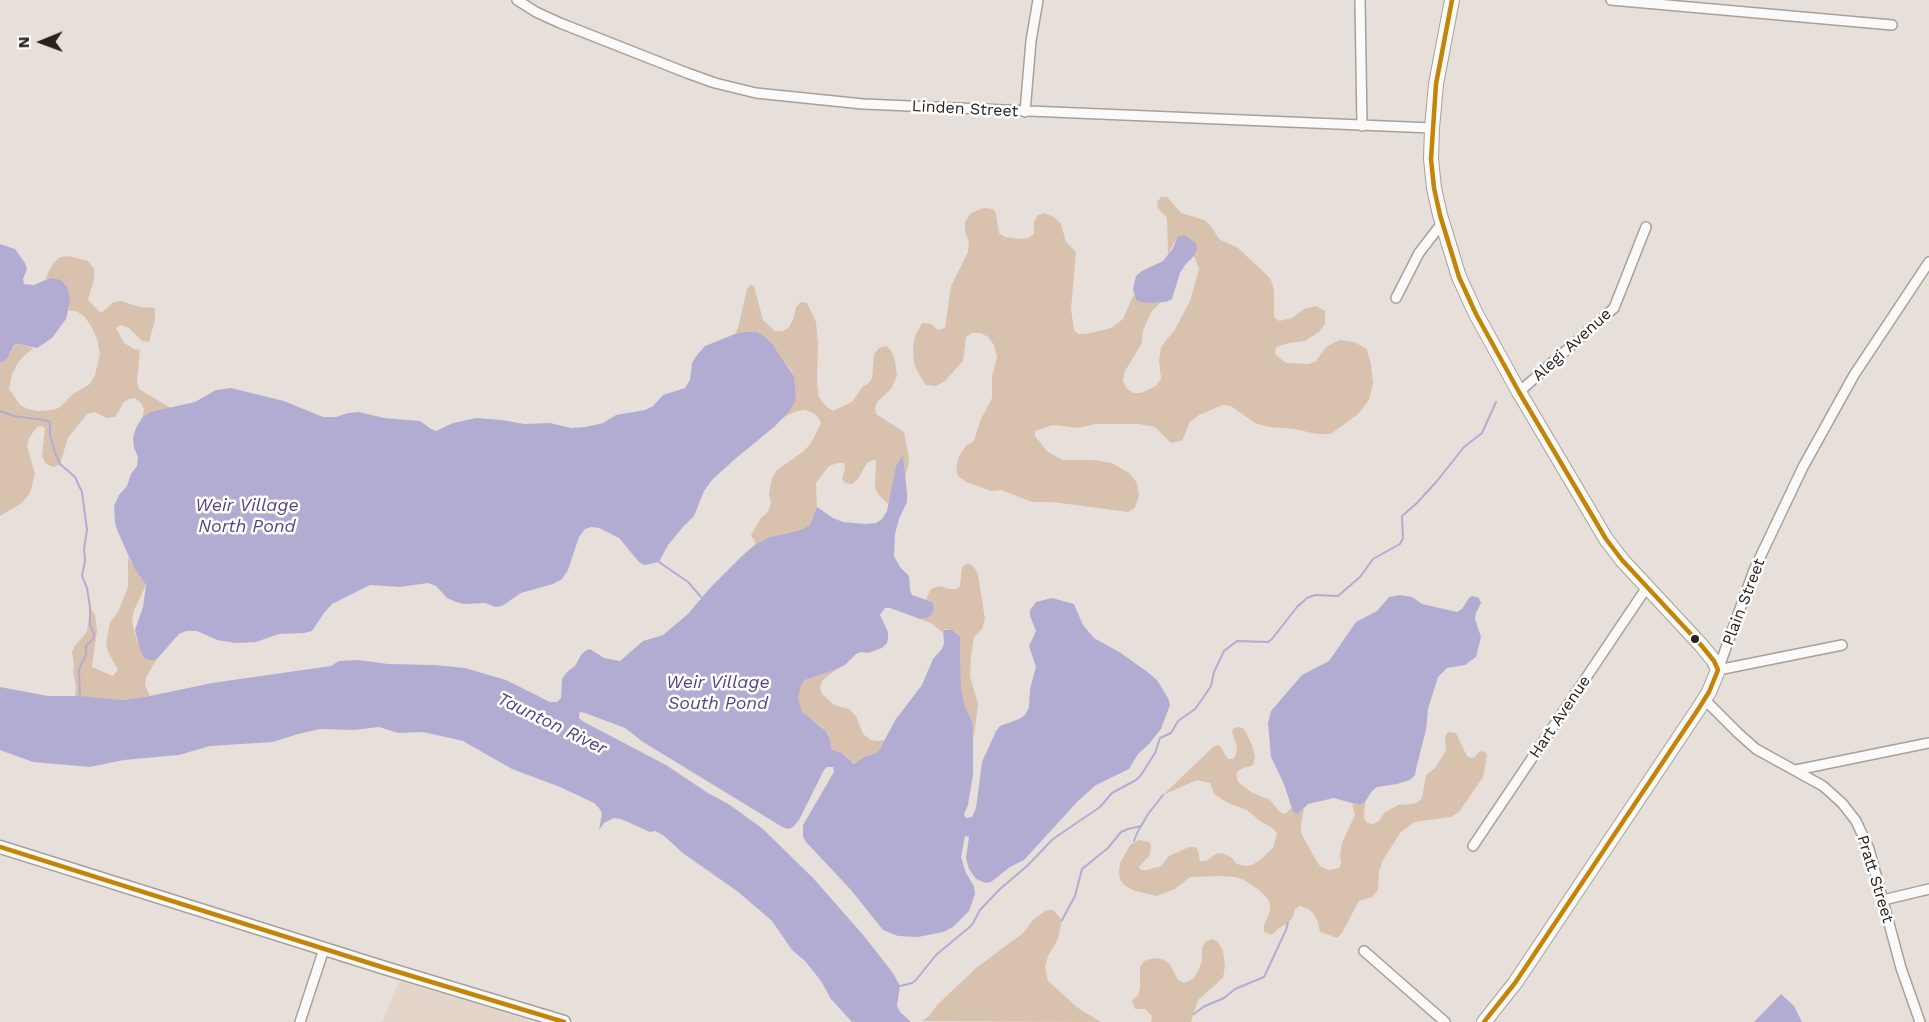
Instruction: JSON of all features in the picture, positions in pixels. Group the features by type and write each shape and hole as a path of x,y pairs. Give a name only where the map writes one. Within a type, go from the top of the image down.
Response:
{"main road":[{"path":"1452,0 1436,84 1432,129 1432,173 1442,223 1452,257 1472,307 1519,392 1606,539 1622,560 1714,660 1718,670"},
{"name":"Plain Street","path":"1484,1022 1515,983 1704,699 1718,670"}],"street":[{"name":"Linden Street","path":"517,0 536,12 582,31 703,79 740,90 863,104 1432,129"},
{"path":"1025,112 1031,41 1038,0"},
{"path":"1360,0 1362,126"},
{"path":"1611,0 1892,26"},
{"path":"1396,298 1419,253 1442,223"},
{"name":"Alegi Avenue","path":"1519,392 1614,308 1646,227"},
{"name":"Plain Street","path":"1718,670 1754,570 1803,467 1863,360 1929,262"},
{"name":"Hart Avenue","path":"1473,846 1647,587"},
{"path":"1718,670 1842,645"},
{"name":"Pratt Street","path":"1704,699 1751,745 1830,791 1856,821 1869,849 1904,978 1920,1022"},
{"path":"1796,770 1929,743"},
{"path":"0,847 564,1022"},
{"path":"1883,900 1929,889"},
{"path":"300,1022 324,949"},
{"path":"1364,951 1445,1022"}],"shaded area":[{"path":"1161,197 1167,197 1181,213 1204,220 1219,239 1238,248 1270,278 1274,289 1274,317 1279,321 1292,318 1304,309 1316,306 1325,311 1325,324 1319,332 1305,341 1276,347 1275,354 1286,363 1309,364 1316,361 1329,345 1340,340 1354,342 1367,349 1373,384 1369,400 1358,414 1331,434 1269,427 1255,423 1231,406 1223,405 1199,415 1190,422 1182,441 1171,443 1155,427 1139,424 1095,424 1078,428 1053,425 1035,431 1035,436 1048,452 1063,460 1094,460 1112,463 1129,473 1137,483 1139,495 1135,508 1128,512 1052,502 1032,502 1001,490 991,491 966,482 958,476 956,469 959,456 966,446 974,441 980,421 992,398 992,376 997,357 994,345 988,337 981,333 972,333 966,337 963,361 944,382 936,386 926,385 920,376 914,364 913,348 915,336 922,323 931,324 938,330 945,328 951,286 968,252 969,242 965,232 965,222 971,213 984,208 993,209 996,213 999,233 1005,237 1021,239 1034,234 1034,222 1038,215 1044,213 1054,217 1061,224 1066,242 1076,252 1071,309 1074,330 1078,334 1111,328 1123,319 1134,294 1136,300 1160,303 1152,311 1143,330 1142,343 1125,371 1123,380 1126,388 1133,393 1141,393 1156,386 1161,379 1159,361 1161,348 1174,331 1190,301 1199,269 1194,256 1197,250 1175,241 1168,254 1167,218 1158,208 1157,202"},
{"path":"69,256 88,261 94,269 94,279 88,300 101,313 114,302 121,301 140,307 155,308 155,320 149,342 142,341 129,328 120,325 116,328 124,343 140,350 137,381 139,389 171,408 150,412 142,418 144,409 135,398 124,402 115,417 107,418 94,412 87,414 68,438 60,464 54,467 46,464 42,456 45,428 37,427 29,438 27,446 35,474 30,493 22,503 0,516 0,363 7,359 14,346 19,344 33,348 19,361 12,374 9,389 20,405 38,411 59,408 73,394 90,384 95,375 100,354 91,326 84,316 76,311 69,311 70,303 50,278 45,279 53,264 60,257"},
{"path":"750,285 754,286 763,320 775,331 783,331 789,327 796,307 801,302 807,303 816,322 819,397 833,411 852,402 863,386 869,383 872,378 874,354 879,348 886,346 891,350 897,376 891,389 877,402 876,414 904,432 909,458 905,476 903,456 896,466 895,482 888,504 878,494 875,487 876,461 867,463 858,479 852,484 845,483 842,478 844,463 829,466 816,483 817,507 810,525 800,530 770,537 756,544 751,535 761,518 768,512 771,503 769,494 772,478 777,470 804,451 811,443 821,423 818,417 805,410 782,418 788,413 794,376 791,370 765,337 735,334"},
{"path":"128,557 146,585 134,610 132,621 137,641 150,660 156,660 146,678 145,685 150,696 122,700 75,696 72,652 87,632 90,607 95,615 97,630 92,667 113,676 118,670 106,644 110,622 118,612 128,587"},
{"path":"968,563 978,574 985,619 982,629 974,637 971,657 970,676 978,704 974,738 972,721 965,706 961,688 960,636 947,629 942,632 932,624 920,619 927,618 932,602 926,599 931,589 939,586 956,589 960,586 962,567"},
{"path":"835,670 822,681 820,688 822,694 834,705 849,709 856,716 863,734 871,740 884,740 878,752 856,763 850,762 846,756 831,749 829,735 821,726 805,716 798,704 798,691 805,680"},
{"path":"1238,727 1243,728 1246,732 1255,757 1253,765 1236,773 1238,782 1251,792 1270,800 1280,812 1285,814 1291,808 1293,812 1299,813 1304,809 1301,833 1320,866 1329,870 1339,868 1341,864 1342,843 1355,815 1352,804 1359,805 1365,802 1364,818 1367,823 1373,824 1379,821 1384,813 1398,805 1418,802 1422,798 1426,775 1436,767 1446,750 1445,737 1448,732 1456,733 1467,756 1475,757 1483,751 1487,754 1483,777 1459,812 1451,817 1414,822 1400,833 1382,862 1378,890 1372,897 1359,901 1337,938 1320,932 1313,913 1300,906 1295,909 1288,923 1272,935 1264,932 1264,925 1270,911 1268,899 1244,880 1221,876 1190,877 1175,889 1157,896 1135,891 1125,886 1120,880 1120,863 1130,845 1139,840 1151,844 1150,855 1139,867 1141,870 1161,866 1169,856 1189,847 1195,847 1198,850 1200,861 1206,861 1222,853 1231,857 1237,864 1245,866 1260,860 1273,848 1277,834 1274,829 1247,810 1228,803 1214,794 1210,783 1197,780 1163,795 1213,747 1220,746 1228,759 1233,759 1237,747 1232,732"},
{"path":"1046,910 1053,910 1062,920 1058,939 1048,956 1045,967 1048,981 1078,1008 1101,1022 910,1021 922,1021 929,1016 937,1005 976,968 1023,933 1033,920"},
{"path":"1212,939 1218,942 1223,951 1225,966 1223,978 1198,1000 1191,1022 1151,1022 1152,1016 1145,1009 1135,1009 1132,1001 1138,995 1140,967 1144,961 1154,958 1162,959 1170,964 1178,980 1184,983 1193,979 1202,961 1202,948 1205,942"},
{"path":"399,981 528,1019 526,1022 382,1022"}],"water":[{"path":"1184,235 1196,243 1197,250 1180,273 1172,299 1153,303 1136,300 1133,289 1136,276 1163,261 1173,248 1178,236"},
{"path":"0,244 15,249 25,263 27,269 23,279 24,284 34,285 50,278 61,280 68,288 70,303 66,319 52,338 37,348 14,345 7,359 0,363"},
{"name":"Weir Village North Pond","path":"757,332 772,344 794,376 796,400 788,413 774,427 712,480 704,491 694,516 668,545 659,562 644,565 619,538 599,528 591,527 585,529 579,537 568,570 562,579 553,584 521,593 502,606 456,602 447,598 436,586 428,583 400,587 370,585 332,604 312,631 279,634 256,642 236,643 217,640 197,631 186,631 179,634 156,660 144,658 135,630 143,607 146,585 134,568 118,532 114,506 137,466 138,457 133,438 136,428 142,418 150,412 195,402 216,390 231,388 284,401 323,417 359,412 384,418 420,421 436,431 453,423 476,418 524,424 550,423 571,428 586,427 603,423 616,415 645,410 653,406 663,395 685,388 690,380 692,363 705,346 735,334"},
{"name":"Weir Village South Pond","path":"903,455 907,502 895,534 894,556 909,576 912,595 932,602 934,608 932,614 927,618 920,619 885,608 880,615 888,632 888,638 882,648 856,654 845,665 805,680 801,685 798,698 802,712 826,731 831,749 842,753 854,764 878,752 896,719 922,685 933,659 942,649 943,630 952,630 960,636 961,688 973,728 973,775 968,805 964,814 966,818 972,817 976,808 982,762 996,731 1000,726 1025,715 1029,707 1030,689 1036,667 1029,646 1036,631 1030,610 1036,602 1052,598 1074,604 1083,625 1094,638 1121,653 1157,680 1170,705 1161,729 1138,754 1129,769 1096,785 1078,801 1024,860 1010,867 991,882 986,883 976,879 969,869 966,858 969,837 965,836 961,857 966,873 974,886 975,894 969,911 953,927 943,932 918,937 898,936 883,930 851,890 806,842 803,837 803,825 834,772 833,767 827,767 824,770 799,820 789,829 643,742 625,728 585,713 580,712 579,718 666,765 730,805 763,829 814,879 893,973 900,986 897,1006 911,1022 852,1022 831,999 821,981 805,961 792,950 772,921 737,891 684,854 663,835 614,818 604,823 599,830 602,813 594,803 512,769 463,741 423,732 398,733 379,727 354,730 320,729 273,742 210,746 179,755 124,760 90,767 33,762 0,750 0,687 48,696 122,700 212,683 331,666 339,661 359,660 388,664 465,668 506,680 550,702 557,702 561,698 562,679 585,651 590,649 604,658 620,661 643,641 663,635 688,614 709,589 756,544 770,537 800,530 810,525 817,507 843,522 866,524 876,523 882,519 887,511 896,466"},
{"path":"1400,595 1412,597 1422,604 1457,612 1472,596 1479,598 1481,603 1475,619 1481,637 1476,657 1465,665 1447,668 1438,677 1428,709 1426,730 1415,775 1410,780 1377,787 1365,802 1359,805 1334,798 1308,804 1296,814 1293,812 1284,784 1271,757 1268,723 1271,711 1302,675 1329,661 1356,622 1377,611 1389,597"},
{"path":"1781,994 1794,1006 1802,1022 1754,1022"}],"waterway":[{"path":"900,986 916,980 936,955 972,925 980,910 1000,889 1053,839 1100,807 1112,793 1141,775 1155,753 1160,738 1171,733 1178,721 1195,709 1203,698 1211,686 1214,672 1224,651 1237,641 1268,642 1307,598 1315,595 1338,596 1360,577 1373,559 1400,544 1403,538 1402,516 1437,481 1464,447 1482,433 1496,402"},
{"path":"0,411 14,416 50,422 50,436 60,464 75,477 82,492 87,530 82,576 87,588 90,624 94,634 93,639 86,646 86,655 79,669 80,698"},
{"path":"659,562 688,582 701,597"},
{"path":"1134,841 1148,814 1163,795"},
{"path":"1062,920 1075,896 1082,869 1108,848 1121,832 1141,826"},
{"path":"1194,1014 1203,1007 1224,998 1235,989 1264,977 1288,923"}],"transit line":[{"path":"1452,0 1436,84 1431,159 1440,215 1459,277 1476,314 1519,392 1606,539 1622,560 1701,645 1718,670 1699,708 1515,983 1484,1022"},
{"path":"0,847 564,1022"}],"water label":[{"name":"Taunton River","path":"552,724"}]}
